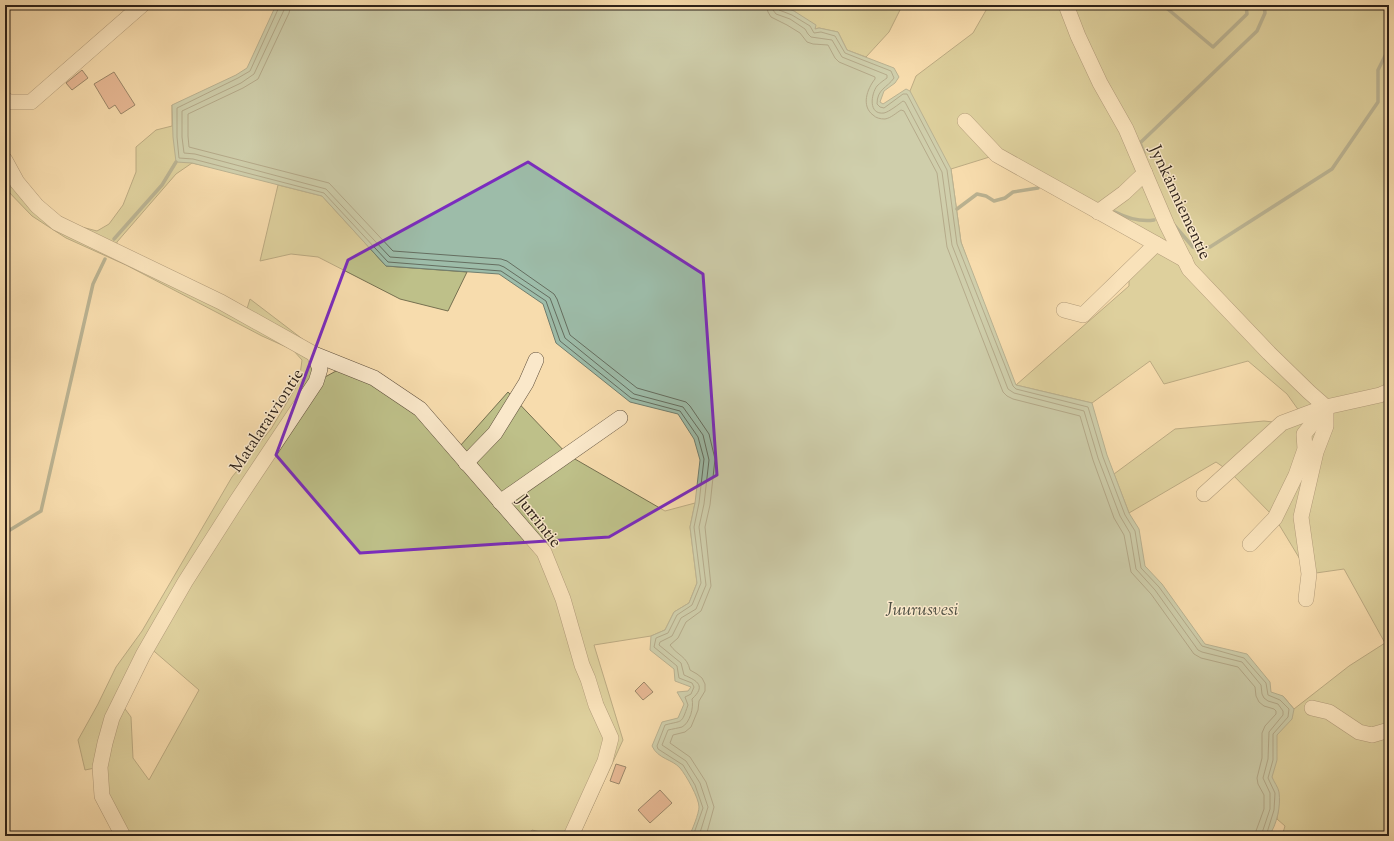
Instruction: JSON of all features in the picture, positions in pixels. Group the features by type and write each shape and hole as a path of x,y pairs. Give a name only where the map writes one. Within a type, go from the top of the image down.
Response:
{"street":[{"path":"5,100 10,102 31,102 142,5"},
{"name":"Jynkänniementie","path":"1066,5 1078,36 1100,83 1126,129 1167,225 1189,269 1269,353 1326,407"},
{"path":"965,121 997,155 1185,260"},
{"name":"Matalaraiviontie","path":"5,160 17,182 37,206 57,223 221,302 314,354 320,369 316,382 185,582 143,655 112,718 100,767 102,796 123,836"},
{"path":"1098,212 1124,194 1145,173"},
{"path":"1064,310 1083,315 1156,244"},
{"name":"Jurrintie","path":"314,354 374,378 420,409 544,552 563,599 582,665 596,705 611,738 605,761 571,836"},
{"path":"466,463 495,432 526,383 536,360"},
{"path":"1204,494 1282,423 1326,407 1380,395 1389,390"},
{"path":"1250,544 1275,518 1296,475 1305,449 1304,434 1326,407"},
{"path":"1306,599 1309,574 1301,517 1316,452 1326,426 1326,407"},
{"path":"500,502 620,418"},
{"path":"1312,708 1329,712 1359,732 1372,736 1389,730"}],"highlighted area":[{"path":"528,162 703,274 717,475 609,537 360,553 276,455 348,260"}],"green space":[{"path":"776,5 901,5 901,8 889,32 866,57 847,50 838,32 819,28 815,29 815,27 794,11"},
{"path":"989,5 1389,5 1389,836 1282,836 1285,826 1277,819 1278,811 1262,795 1283,696 1294,709 1349,666 1385,643 1344,569 1309,574 1275,518 1229,471 1216,462 1129,513 1114,474 1175,429 1264,421 1282,423 1302,415 1287,394 1248,361 1164,384 1150,361 1092,403 1016,385 1129,286 1129,270 1155,244 996,155 951,169 961,242 967,259 945,265 910,91 916,76 973,33"},
{"path":"172,105 210,167 192,163 176,174 117,242 115,251 245,315 250,299 309,344 316,382 336,371 349,368 460,446 508,392 568,455 665,511 695,503 690,527 697,583 689,603 674,612 665,630 651,636 594,645 623,740 579,836 556,836 532,830 529,836 123,836 100,767 85,770 78,740 116,667 142,631 232,477 271,429 299,382 302,360 293,350 262,336 126,265 66,238 32,216 5,188 5,160 14,176 55,213 74,225 97,231 109,224 123,205 136,172 136,147 156,130 172,126","holes":["148,646 199,690 149,780 133,758 131,717 120,702"]},
{"path":"278,185 322,196 386,266 467,272 448,311 400,299 318,257 291,254 260,261"}],"water":[{"name":"Juurusvesi","path":"276,5 776,5 794,11 816,25 815,29 819,28 838,32 847,50 894,68 899,77 895,83 884,91 880,102 883,104 906,89 910,91 951,169 961,242 1016,385 1092,403 1107,455 1129,513 1139,529 1145,566 1162,584 1205,644 1247,654 1270,682 1271,692 1283,696 1294,709 1292,719 1277,735 1277,760 1272,777 1278,790 1279,809 1269,836 689,836 699,810 695,793 680,768 658,754 652,746 662,722 678,718 684,704 677,692 688,691 691,687 675,681 674,669 650,650 651,636 665,630 674,612 689,603 697,583 690,527 695,503 700,460 694,439 678,414 630,402 556,343 543,304 499,274 386,266 322,196 192,163 176,162 173,137 172,105 236,75 247,68"}],"building":[{"path":"82,70 88,78 72,90 66,83"},
{"path":"114,72 135,105 121,114 115,105 109,109 94,84"},
{"path":"644,682 653,692 643,700 635,691"},
{"path":"616,764 626,767 619,784 610,781"},
{"path":"660,790 672,803 650,823 638,810"}],"waterway":[{"path":"1163,5 1213,47 1247,14 1246,5"},
{"path":"1144,153 1140,143 1257,31 1265,13 1264,5"},
{"path":"1174,225 1193,247 1210,247 1332,169 1378,102 1378,70 1389,48"},
{"path":"114,239 162,185 176,162"},
{"path":"957,209 977,194 986,196 994,201 1005,198 1013,192 1038,188"},
{"path":"1115,212 1134,219 1154,220"},
{"path":"5,533 41,511 93,284 105,259"}]}
